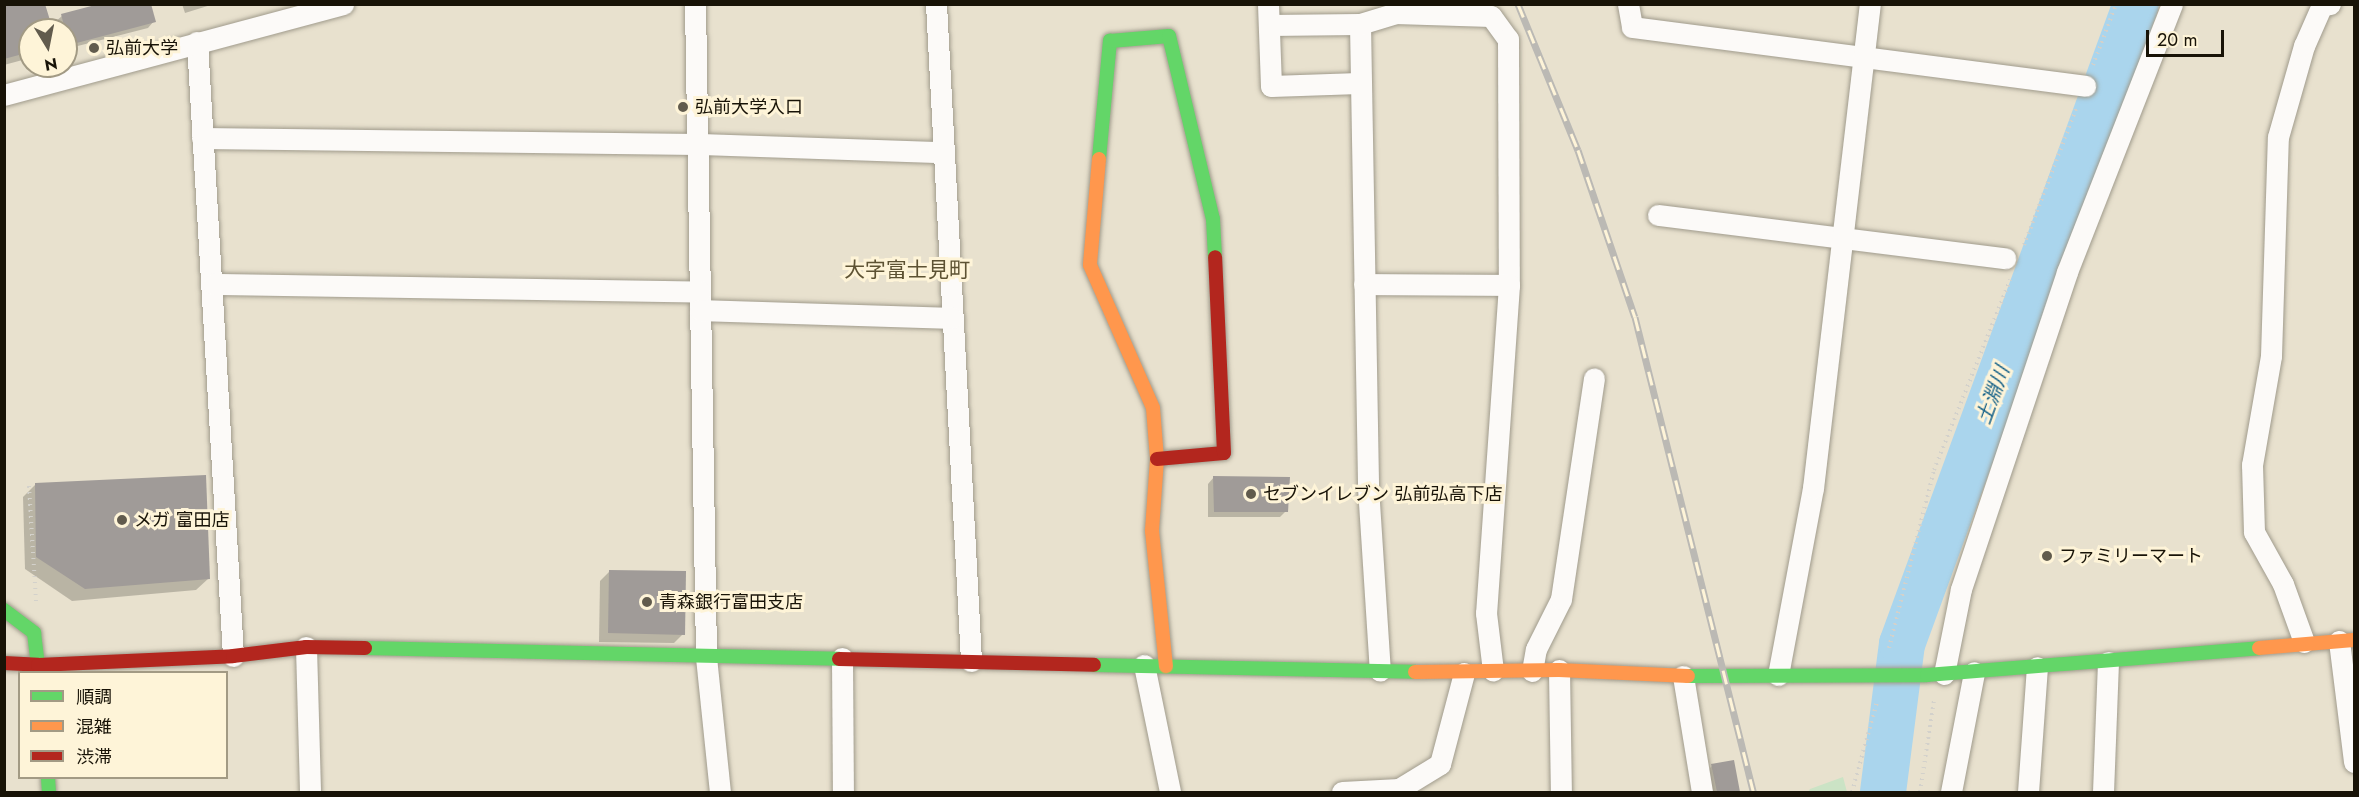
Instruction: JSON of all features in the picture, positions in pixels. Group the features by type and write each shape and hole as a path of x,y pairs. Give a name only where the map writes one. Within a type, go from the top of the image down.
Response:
{"street":[{"path":"4,95 343,4"},
{"path":"695,4 706,657 720,792"},
{"path":"936,4 971,661"},
{"path":"1628,4 1632,27 1863,55 2085,86"},
{"path":"1778,675 1813,488 1870,4"},
{"path":"1936,675 1961,589 2067,272 2172,4"},
{"path":"2304,642 2283,584 2254,532 2252,465 2271,356 2278,137 2304,46 2322,5 2330,4"},
{"path":"1359,83 1271,86 1268,15 1360,24 1395,13 1491,16 1508,39 1509,285 1486,613 1493,672"},
{"path":"1360,24 1359,83 1368,488 1380,671"},
{"path":"1157,459 1224,453 1213,219 1169,36 1110,41 1090,265 1154,408 1157,459 1152,531 1166,666"},
{"path":"197,42 214,284 233,656"},
{"path":"202,138 697,144 943,152"},
{"path":"1658,215 2013,263"},
{"path":"214,284 700,301 952,318"},
{"path":"1364,284 1509,285"},
{"path":"1532,671 1536,649 1561,599 1594,378"},
{"path":"4,610 34,633 38,669"},
{"path":"4,663 38,669 233,656 306,647 1464,673 1559,670 1683,676 1936,675 2108,662 2304,642 2347,641 2355,762"},
{"path":"306,647 310,792"},
{"path":"842,658 843,792"},
{"path":"2103,792 2108,662"},
{"path":"1144,665 1170,792"},
{"path":"2028,792 2037,668"},
{"path":"1559,670 1561,792"},
{"path":"1951,792 1974,672"},
{"path":"1342,792 1399,789 1440,764 1464,673"},
{"path":"1683,676 1701,792"}],"path":[{"path":"1852,792 1934,470 2116,4"},
{"path":"29,486 39,600 32,607"},
{"path":"1920,792 1936,675"}],"green space":[{"path":"1843,777 1847,792 1808,792 1810,789"}],"building":[{"path":"4,4 45,4 49,18 18,18 18,55 4,59"},
{"path":"99,4 151,4 156,22 78,43 78,18 62,18 61,14"},
{"name":"メガ 富田店","path":"206,475 210,579 85,589 36,557 35,483"},
{"name":"セブンイレブン 弘前弘高下店","path":"1213,476 1290,477 1288,512 1214,512"},
{"name":"青森銀行富田支店","path":"609,570 686,571 685,635 608,633"},
{"path":"1734,760 1740,792 1717,792 1711,764"}],"waterway":[{"name":"土淵川","path":"1883,792 1902,644 2136,4"}],"railway":[{"path":"1518,4 1578,150 1635,317 1753,792"}],"traffic: fast":[{"path":"1099,159 1110,41 1169,36 1213,219 1215,257"},
{"path":"4,610 34,633 39,671"},
{"path":"365,648 839,659"},
{"path":"1688,676 1927,675 2259,648"},
{"path":"1094,665 1415,672"},
{"path":"48,779 49,792"}],"traffic: slow":[{"path":"1099,159 1090,265 1153,408 1157,459 1152,531 1166,666"},
{"path":"2259,648 2354,640"},
{"path":"1415,672 1559,670 1688,676"}],"traffic: jam":[{"path":"1157,459 1224,453 1215,257"},
{"path":"4,663 38,665 233,656 306,647 365,648"},
{"path":"839,659 1094,665"}],"place":[{"name":"弘前大学","path":"94,48"},
{"name":"弘前大学入口","path":"683,107"},
{"name":"セブンイレブン 弘前弘高下店","path":"1251,494"},
{"name":"メガ 富田店","path":"122,520"},
{"name":"ファミリーマート","path":"2047,556"},
{"name":"青森銀行富田支店","path":"647,602"}],"district":[{"name":"大字富士見町","path":"907,270"}]}
